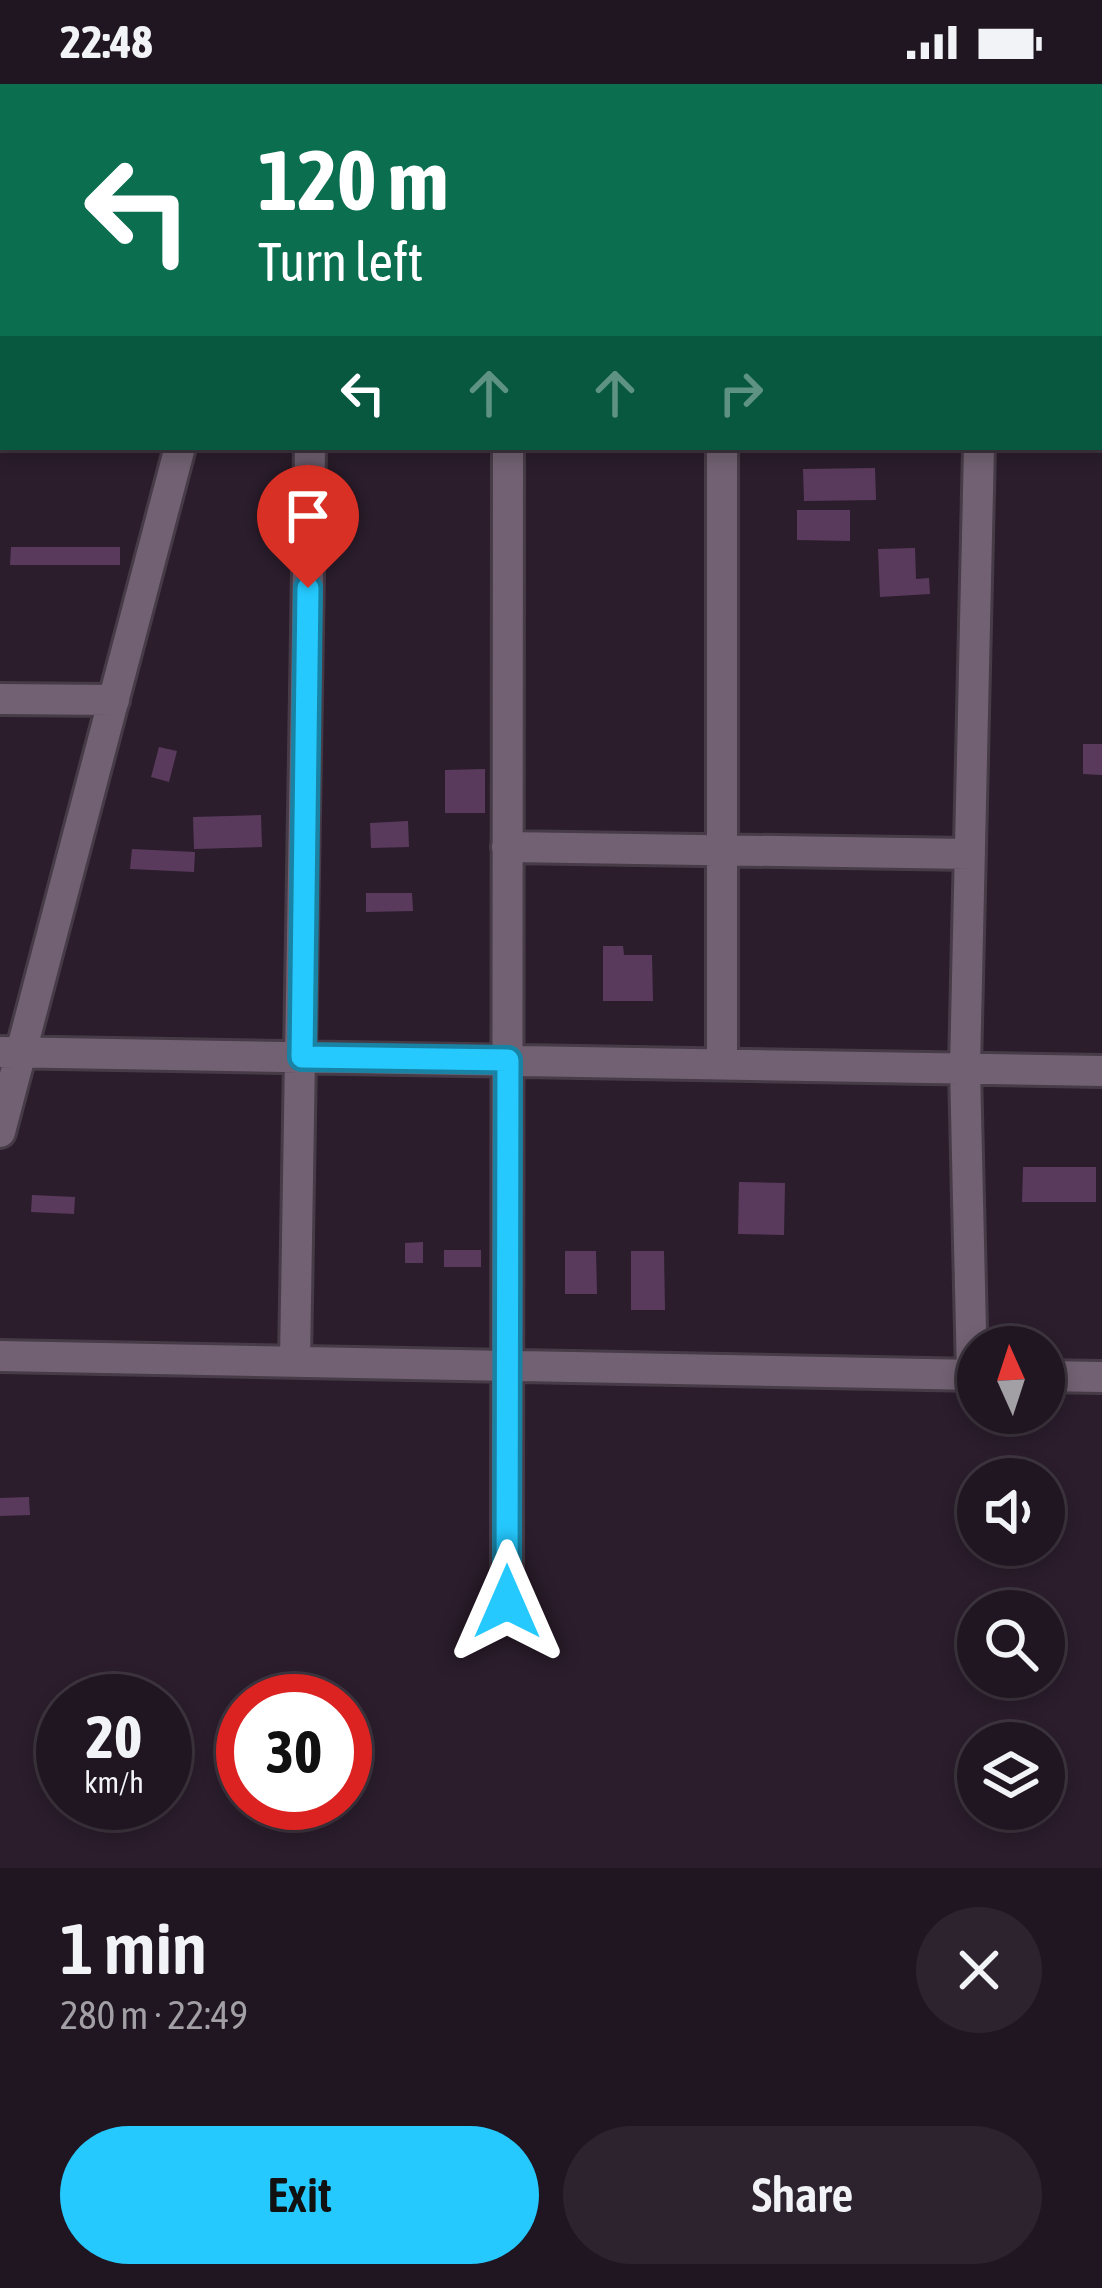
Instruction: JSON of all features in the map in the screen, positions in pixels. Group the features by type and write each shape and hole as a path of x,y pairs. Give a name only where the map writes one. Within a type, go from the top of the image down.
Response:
{"street":[{"path":"0,1132 11,1052 114,700 179,450"},
{"path":"295,1361 310,450"},
{"path":"507,1602 508,450"},
{"path":"722,450 722,1064"},
{"path":"973,1326 965,1069 979,450"},
{"path":"0,699 114,700"},
{"path":"507,847 970,854"},
{"path":"11,1052 1102,1071"},
{"path":"0,1356 957,1375"},
{"path":"1065,1377 1102,1378"}],"building":[{"path":"875,468 876,500 804,501 803,469"},
{"path":"797,510 850,510 850,541 797,540"},
{"path":"11,547 120,547 120,565 10,565"},
{"path":"915,548 916,579 929,578 930,594 880,597 878,549"},
{"path":"1083,744 1102,744 1102,775 1083,774"},
{"path":"159,747 177,751 169,782 151,777"},
{"path":"485,769 485,813 445,813 445,770"},
{"path":"261,815 262,847 194,849 193,817"},
{"path":"408,821 409,847 371,848 370,823"},
{"path":"132,849 195,852 194,872 130,869"},
{"path":"366,893 412,893 413,911 366,912"},
{"path":"603,946 623,946 624,955 652,955 653,1001 603,1001"},
{"path":"1023,1167 1096,1167 1096,1202 1022,1202"},
{"path":"739,1182 785,1183 784,1235 738,1234"},
{"path":"32,1195 75,1197 74,1214 31,1212"},
{"path":"423,1242 423,1263 405,1263 405,1243"},
{"path":"444,1250 481,1250 481,1267 444,1267"},
{"path":"565,1251 596,1251 597,1294 565,1294"},
{"path":"631,1251 664,1251 665,1310 631,1310"},
{"path":"29,1497 30,1515 0,1516 0,1498"}],"route":[{"path":"308,588 302,1057 508,1060 507,1602"}]}
